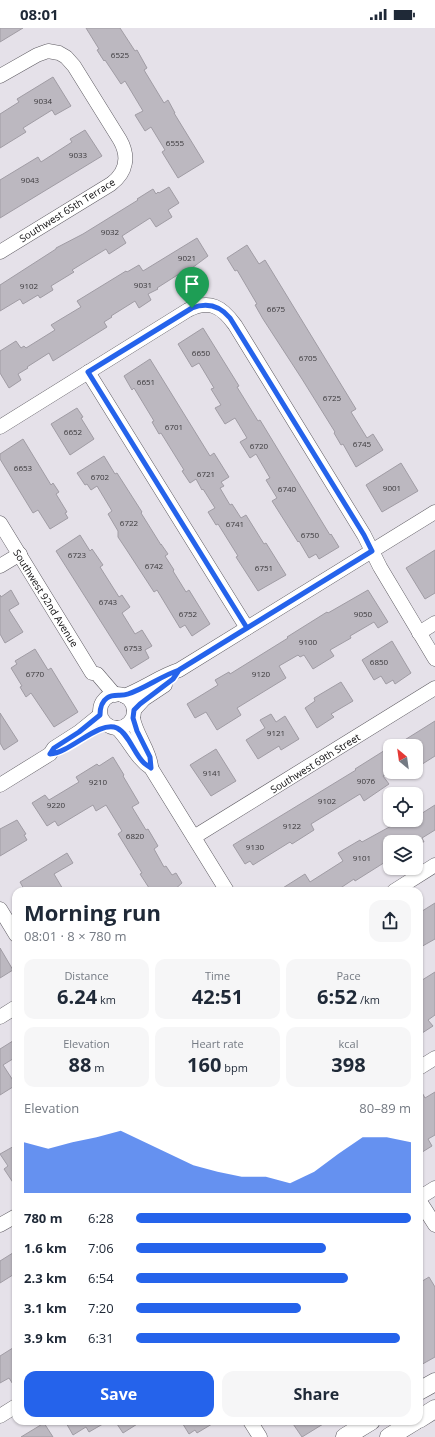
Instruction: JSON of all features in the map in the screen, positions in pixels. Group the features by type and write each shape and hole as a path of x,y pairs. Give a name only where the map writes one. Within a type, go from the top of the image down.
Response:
{"main road":[{"path":"423,1389 435,1382"},
{"path":"423,1416 435,1409"},
{"path":"345,1437 364,1425"},
{"path":"389,1437 408,1425"}],"street":[{"name":"Southwest 65th Terrace","path":"0,76 32,57 42,53 52,51 66,57 74,66 120,140 126,153 126,160 120,174 111,184 0,252"},
{"path":"0,427 188,310 198,306 211,305 218,307 226,313 235,325 364,535 380,567 435,659"},
{"path":"88,372 247,628"},
{"path":"0,785 50,754 54,748 79,732 101,709 105,699 144,687 168,674 179,670 435,512"},
{"name":"Southwest 92nd Avenue","path":"0,523 92,673 92,678 101,709"},
{"path":"0,566 20,554"},
{"path":"419,633 435,623"},
{"path":"50,754 57,754 93,733 113,727 126,726 144,699 173,679 179,670"},
{"name":"Southwest 92nd Avenue","path":"92,673 97,674 119,695"},
{"name":"Southwest 69th Street","path":"194,837 435,688"},
{"path":"119,695 132,703 137,731 150,757 151,768"},
{"path":"101,709 104,723 113,727 129,741 143,762 151,768 225,887"},
{"path":"401,887 435,866"},
{"path":"0,909 12,928"},
{"path":"0,1017 12,1010"},
{"path":"423,1066 435,1058"},
{"path":"423,1196 435,1188"},
{"path":"423,1206 435,1225"},
{"path":"0,1225 12,1218"},
{"path":"0,1416 12,1408"},
{"path":"252,1425 260,1437"}],"building":[{"path":"0,28 23,28 0,42"},
{"path":"86,28 120,28 135,51 137,50 147,68 144,70 164,103 168,100 174,113 204,162 178,178 162,152 165,150 151,127 145,131 135,115 143,111 125,81 121,84 105,60 104,61 97,50 99,49"},
{"path":"53,77 71,106 55,115 52,110 23,128 26,132 0,148 0,114 19,102 17,99"},
{"path":"85,130 102,156 0,218 0,180 38,157 41,162 72,142 70,139"},
{"path":"169,187 179,203 168,210 172,217 156,227 150,218 122,236 126,243 109,254 106,249 72,270 74,272 51,286 53,290 40,298 38,295 23,304 20,299 0,311 0,285 56,248 83,234 153,189 156,194"},
{"path":"197,238 208,256 192,268 196,275 183,281 179,274 157,288 158,289 148,294 151,300 139,308 135,301 104,322 107,327 53,361 49,353 27,367 28,368 18,374 21,380 9,388 0,373 0,351 16,341 21,348 24,346 26,348 55,330 51,325 81,307 77,301 126,271 127,272 139,265 143,271"},
{"path":"247,245 259,264 265,260 356,409 351,412 367,438 373,434 383,450 356,467 343,444 341,445 334,433 335,432 263,319 255,305 257,304 237,270 235,271 227,258"},
{"path":"203,328 239,386 237,387 258,421 260,420 330,535 331,534 339,547 319,559 316,554 309,558 299,541 298,542 272,501 277,498 266,480 270,478 256,454 250,458 240,442 247,438 235,418 225,424 215,408 221,405 211,389 214,388 199,363 192,367 178,344"},
{"path":"150,359 210,456 214,453 229,477 221,482 224,486 220,488 230,505 232,504 241,518 246,515 286,575 258,591 236,557 238,556 218,524 216,525 208,512 215,508 196,479 190,483 182,471 184,470 161,433 159,434 152,422 154,421 134,388 132,390 124,376"},
{"path":"77,408 83,417 81,418 94,439 70,455 51,424"},
{"path":"23,439 51,485 53,483 59,492 56,494 67,512 65,513 68,518 50,529 38,510 33,513 0,459 0,454"},
{"path":"104,456 115,474 117,473 168,554 165,556 186,592 189,590 210,624 192,636 185,625 180,628 157,590 154,592 118,537 118,531 108,514 112,511 97,486 91,490 87,484 85,485 77,473"},
{"path":"401,463 418,491 382,512 366,485"},
{"path":"80,535 90,551 92,549 103,565 100,567 119,597 122,595 130,607 122,613 135,634 142,630 152,646 145,650 149,658 131,669 56,551"},
{"path":"435,550 435,593 425,599 406,568"},
{"path":"11,590 19,604 9,610 23,632 5,643 0,634 0,595 1,597"},
{"path":"368,590 388,622 378,628 374,622 350,636 351,638 330,650 334,656 313,669 304,655 300,657 298,655 279,666 286,678 237,708 241,715 217,730 206,712 195,718 187,704 218,685 215,680 229,672 230,674 327,612 328,613"},
{"path":"392,641 411,673 395,684 393,680 386,684 381,676 374,680 362,660"},
{"path":"35,649 48,670 51,668 78,712 54,727 31,693 26,697 20,687 22,686 11,668 17,664 15,661"},
{"path":"341,682 353,701 331,714 334,717 317,728 305,708 315,701 314,698"},
{"path":"0,713 18,741 4,750 0,743"},
{"path":"271,714 276,722 285,716 299,739 281,750 279,746 258,759 246,740 265,728 260,720"},
{"path":"435,721 435,756 423,764 423,739 406,739"},
{"path":"216,749 236,781 211,796 190,765"},
{"path":"383,751 383,779 385,779 389,784 364,801 360,794 311,824 314,830 292,844 290,842 253,865 250,861 245,864 233,845 356,770 355,769"},
{"path":"113,757 139,803 132,807 158,846 154,849 164,867 166,866 172,875 176,873 182,883 178,887 148,887 140,874 142,873 118,834 122,831 106,805 96,811 93,805 58,826 55,821 47,826 32,803 45,795 49,800 79,782 76,777 97,764 99,766"},
{"path":"435,805 435,830 423,837 423,835 383,835 383,863 355,881 354,879 342,887 284,887 305,874 310,882 343,861 338,853 360,840 362,842 389,827 423,827 423,813"},
{"path":"17,820 26,834 24,835 27,840 0,856 0,829"},
{"path":"67,853 73,863 54,874 62,887 23,887 20,882"},
{"path":"435,903 435,939 423,946 423,910"},
{"path":"0,948 12,971 0,978"},
{"path":"435,972 435,1015 428,1020 433,1026 423,1032 423,980"},
{"path":"12,1042 12,1059 3,1065 12,1079 12,1088 0,1095 0,1049"},
{"path":"435,1092 435,1135 428,1139 432,1146 423,1152 423,1094 425,1098"},
{"path":"12,1147 12,1181 4,1169 8,1166 0,1154"},
{"path":"12,1254 12,1276 0,1283 0,1261"},
{"path":"429,1277 435,1287 435,1357 423,1364 423,1281"},
{"path":"12,1348 12,1383 9,1378 0,1383 0,1356"},
{"path":"41,1425 45,1425 53,1437 21,1437"},
{"path":"67,1425 101,1425 89,1432 86,1427 73,1435"},
{"path":"118,1425 136,1425 123,1433"},
{"path":"183,1425 210,1425 197,1433 195,1430 189,1434"},
{"path":"294,1425 322,1425 302,1437"}],"route":[{"path":"192,308 88,372 247,628 179,670 124,696 115,694 105,699 100,707 100,715 79,732 54,748 50,754 57,754 108,726 117,728 129,741 143,762 151,768 150,757 134,726 133,718 134,710 144,699 173,679 179,670 372,551 364,535 230,318 226,313 215,306 207,304 192,308"}]}
